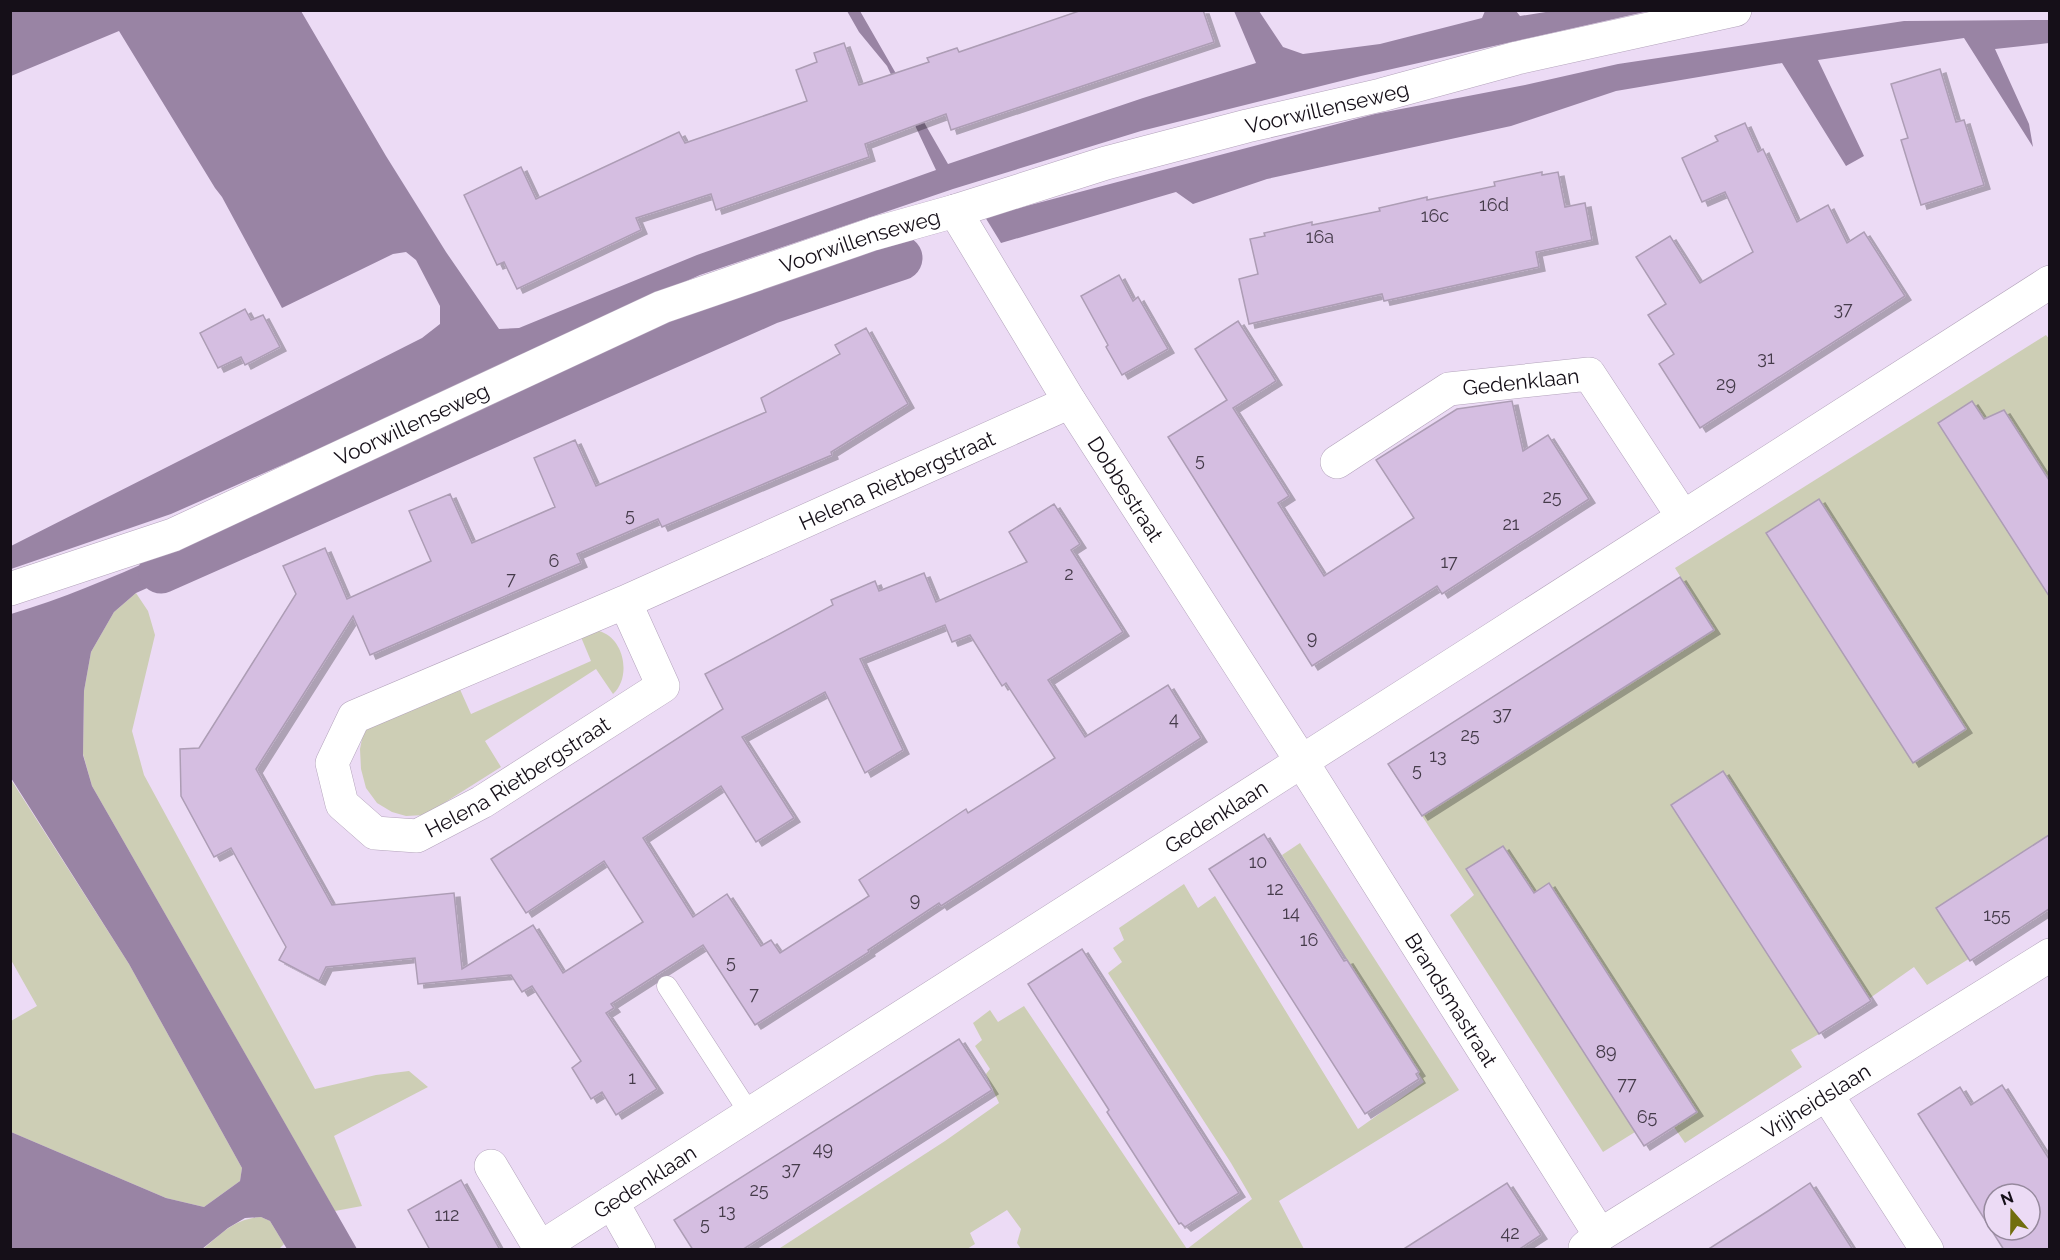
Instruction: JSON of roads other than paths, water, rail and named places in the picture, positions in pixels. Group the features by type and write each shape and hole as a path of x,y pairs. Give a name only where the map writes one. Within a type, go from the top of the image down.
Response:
{"street":[{"name":"Voorwillenseweg","path":"17,587 173,535 662,307 873,234 955,211 1106,163 1247,126 1399,90 1516,58 1735,10"},
{"name":"Dobbestraat","path":"955,211 1071,402 1302,762"},
{"name":"Gedenklaan","path":"541,1249 2049,282"},
{"name":"Gedenklaan","path":"1337,462 1449,389 1589,374 1683,517"},
{"name":"Helena Rietbergstraat","path":"625,602 663,686 482,802 417,836 375,833 342,804 332,763 354,717 625,602 1071,402"},
{"name":"Brandsmastraat","path":"1302,762 1592,1242"},
{"name":"Vrijheidslaan","path":"1592,1242 2049,955"},
{"path":"1827,1095 1927,1250"},
{"path":"490,1166 541,1249"},
{"path":"612,1202 639,1250"}],"lane":[{"path":"667,986 750,1114"}],"waterway":[{"path":"161,571 769,302 900,258"}]}
